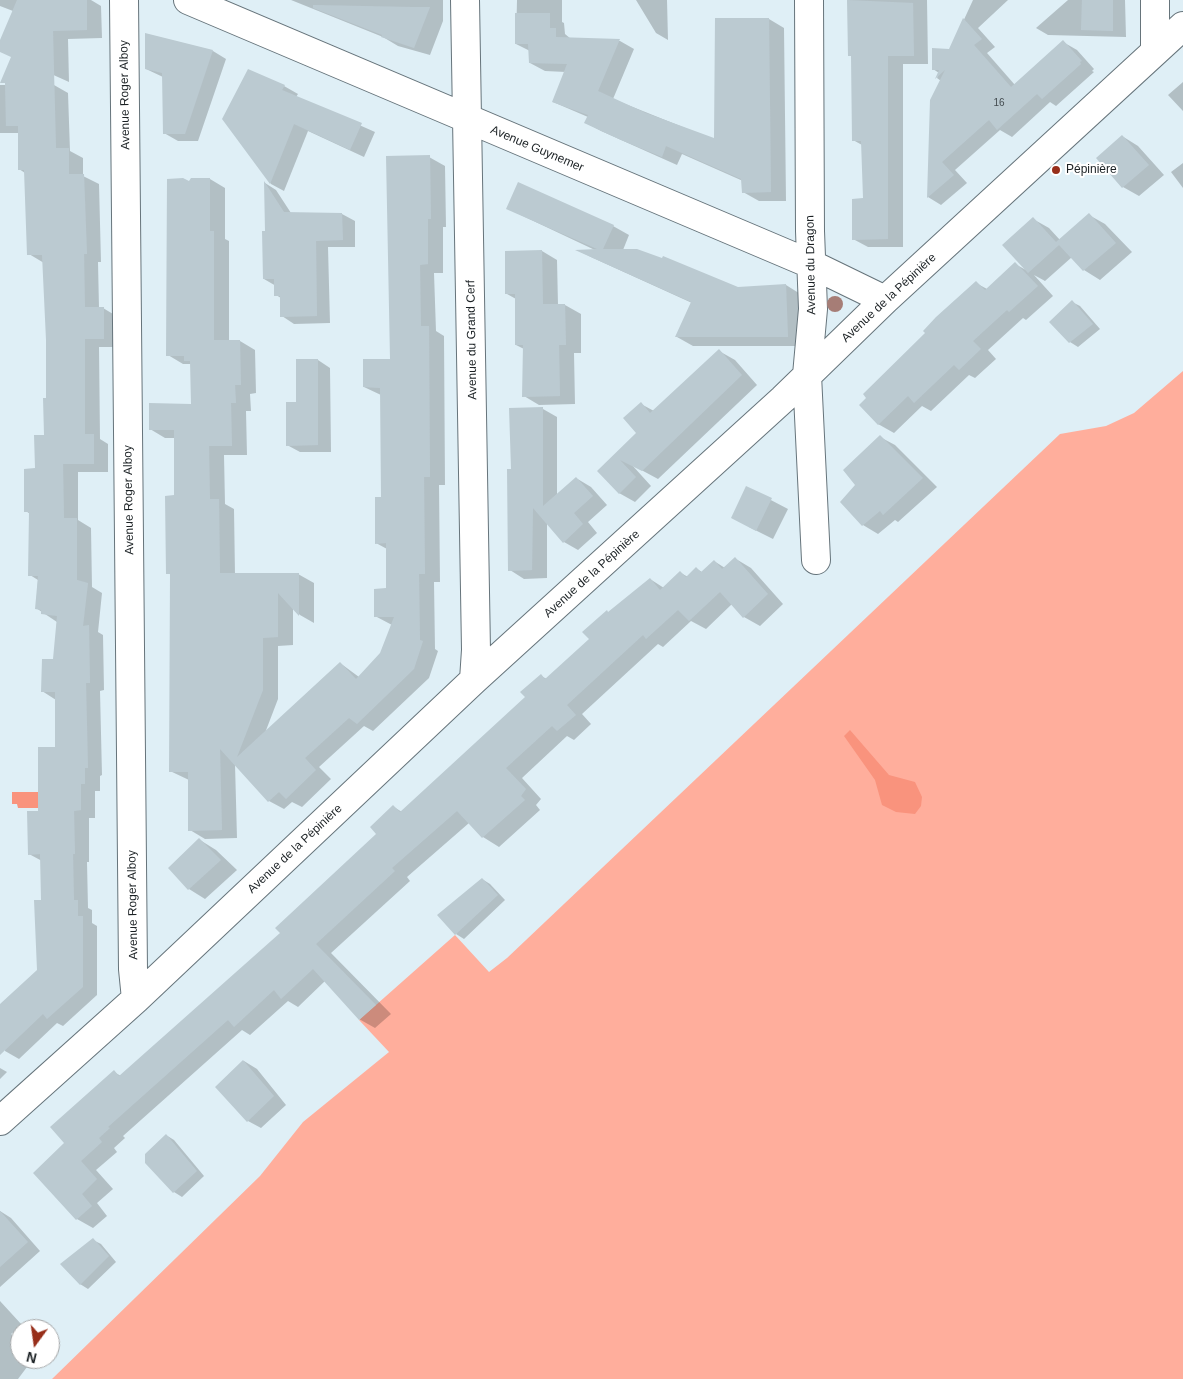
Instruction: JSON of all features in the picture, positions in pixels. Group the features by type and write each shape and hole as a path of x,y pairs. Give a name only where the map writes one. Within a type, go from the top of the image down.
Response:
{"street":[{"name":"Avenue Roger Alboy","path":"124,0 133,959 136,999"},
{"name":"Avenue Guynemer","path":"188,0 813,265 885,300"},
{"name":"Avenue du Grand Cerf","path":"465,0 476,650 474,680"},
{"name":"Avenue du Dragon","path":"809,0 810,231 813,265 813,309 807,375 816,560"},
{"path":"1155,0 1155,51"},
{"name":"Avenue de la Pépinière","path":"0,1121 136,999 474,680 807,375 885,300 1183,26"}],"shaded area":[{"path":"1183,371 1183,1379 52,1379 260,1176 303,1122 389,1052 359,1020 455,935 489,972 507,958 1060,434 1106,426 1134,413"},
{"path":"850,730 889,775 915,782 922,797 921,806 915,814 896,812 882,805 875,780 844,736"},
{"path":"12,792 54,792 54,808 18,808 17,804 12,804"}],"building":[{"path":"17,0 87,0 87,30 53,31 56,148 69,148 69,174 84,174 87,254 84,254 85,307 104,307 104,339 85,339 85,434 94,434 94,464 63,464 64,518 77,518 77,580 88,583 83,626 89,625 90,683 86,683 88,768 85,768 85,784 81,784 81,810 74,811 75,854 73,854 74,900 78,900 78,916 83,916 83,987 47,1019 43,1014 0,1055 0,1004 37,970 34,900 41,900 40,854 28,855 27,811 38,811 38,747 55,747 55,692 41,692 42,659 53,659 57,616 41,614 41,610 35,609 38,576 28,576 29,512 24,512 24,469 35,468 34,435 44,435 43,398 46,398 46,340 42,255 27,255 24,170 18,170 18,126 6,126 5,83 0,83 11,57 0,52 0,40"},
{"path":"847,0 913,3 914,56 888,56 888,239 852,240 852,199 863,198 861,141 852,141 851,56 848,56"},
{"path":"1082,0 1113,0 1113,31 1081,30"},
{"path":"313,5 430,7 414,48 381,37 382,35 313,8"},
{"path":"515,13 550,13 550,28 556,28 556,37 620,39 598,91 646,113 714,138 715,18 769,18 771,192 742,193 741,179 666,146 662,157 584,123 588,115 552,102 567,64 529,63 528,44 515,44"},
{"path":"963,18 982,39 974,45 1011,87 1063,40 1082,61 1042,99 1037,94 997,130 989,120 942,162 954,175 927,198 930,100 945,70 935,79 939,70 932,70 932,48 949,49"},
{"path":"145,33 213,50 185,134 163,134 162,73 145,69"},
{"path":"248,69 285,85 282,90 362,123 350,150 294,124 270,184 222,119"},
{"path":"1122,135 1149,165 1122,188 1096,158"},
{"path":"430,155 431,219 428,219 428,264 420,265 421,326 429,326 430,477 424,477 425,574 419,574 420,640 423,641 414,669 357,724 349,718 305,758 316,770 286,799 279,792 268,802 220,749 222,830 188,831 188,772 169,772 170,574 166,574 165,496 174,495 174,430 149,430 149,403 191,404 190,361 184,361 184,356 166,356 167,179 183,178 189,181 191,178 210,178 210,231 214,231 214,340 240,340 241,385 235,385 236,403 231,403 232,446 209,446 210,499 219,499 220,573 299,573 299,616 278,593 278,637 263,638 263,690 237,757 340,662 356,679 380,653 394,617 374,617 374,589 386,588 386,543 375,544 375,497 381,497 380,388 363,387 363,359 390,359 386,156"},
{"path":"264,181 284,212 342,213 343,240 316,241 317,316 280,317 280,296 274,296 274,279 263,279 262,231 265,231"},
{"path":"518,182 614,225 603,249 637,249 662,258 663,256 738,287 786,284 788,337 675,337 691,302 575,250 597,249 506,209"},
{"path":"1089,213 1116,243 1083,271 1059,245 1028,273 1002,245 1033,217 1056,242"},
{"path":"542,250 543,304 565,304 566,345 559,345 560,396 522,397 523,345 515,345 515,294 505,294 505,251"},
{"path":"1015,262 1038,286 1009,312 1007,310 973,341 981,349 959,370 954,365 914,403 908,396 878,425 859,405 866,398 863,394 925,333 923,331 936,317 976,281 985,290"},
{"path":"1072,300 1093,324 1069,343 1049,322"},
{"path":"719,349 742,375 642,471 620,460 636,477 619,494 597,471 636,433 623,418 641,402 650,413"},
{"path":"296,359 318,359 318,445 286,446 286,402 296,402"},
{"path":"543,407 543,506 576,477 593,496 574,513 583,524 563,543 533,508 532,570 508,571 507,469 511,469 509,408"},
{"path":"880,435 923,478 883,515 880,511 862,526 840,502 855,485 843,470"},
{"path":"746,486 772,498 756,531 731,518"},
{"path":"735,557 768,594 743,618 720,592 689,621 678,610 646,639 643,635 567,705 576,715 557,731 552,726 506,768 526,789 521,796 525,800 482,838 457,811 392,868 395,871 316,944 376,1005 359,1020 313,969 281,999 274,990 234,1027 228,1020 108,1127 110,1128 99,1138 102,1142 81,1161 97,1179 82,1194 92,1206 76,1220 33,1173 64,1143 50,1127 114,1070 119,1076 280,933 275,928 376,834 370,827 393,805 400,812 525,697 520,692 541,674 545,679 589,639 582,632 607,610 608,612 650,578 660,590 680,571 686,577 696,567 701,572 714,560 722,569"},
{"path":"199,838 221,860 188,890 168,868"},
{"path":"482,878 498,895 455,935 437,915"},
{"path":"243,1060 274,1096 247,1122 215,1087"},
{"path":"166,1134 197,1171 173,1193 145,1163 145,1154"},
{"path":"0,1211 28,1242 0,1267"},
{"path":"93,1238 109,1256 80,1285 60,1264"}],"place":[{"name":"Pépinière","path":"1056,170"}]}
